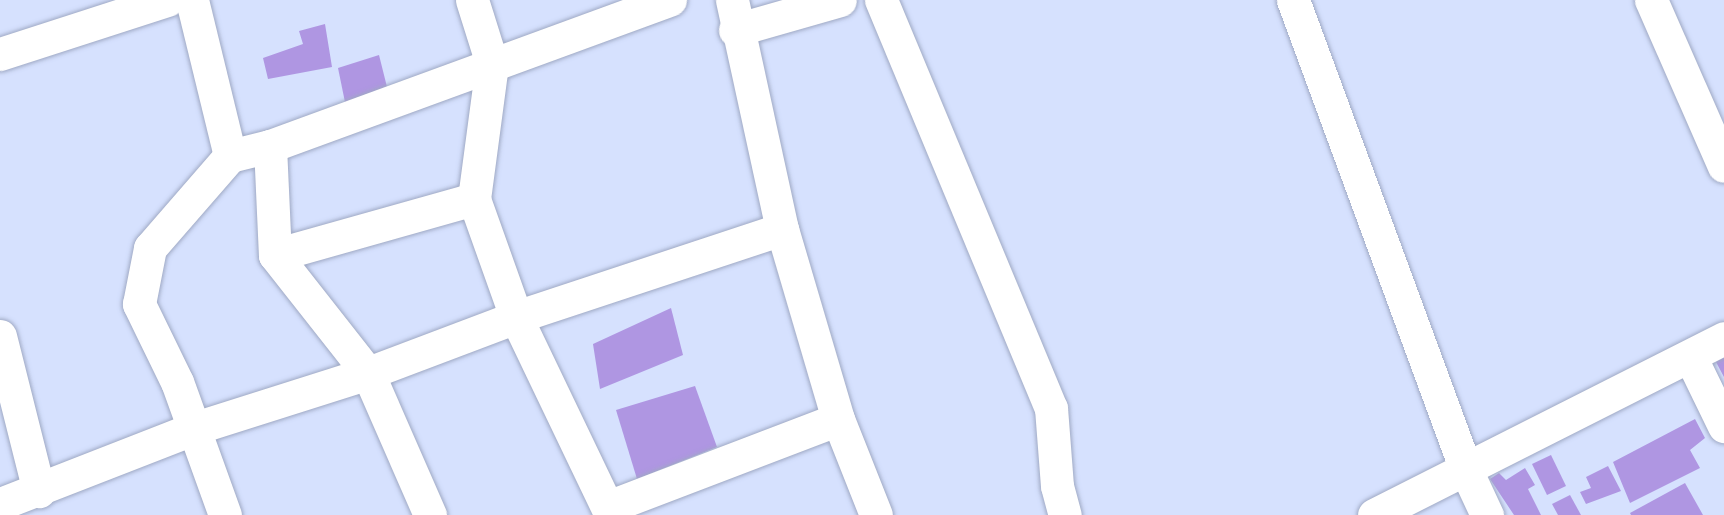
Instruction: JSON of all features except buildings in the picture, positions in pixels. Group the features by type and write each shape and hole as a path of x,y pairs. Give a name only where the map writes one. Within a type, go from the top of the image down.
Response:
{"street":[{"path":"0,54 167,0"},
{"path":"192,0 230,156"},
{"path":"472,0 492,64 474,199 516,317 610,511 838,419"},
{"path":"225,515 195,428 139,304 150,248 230,156 270,146 670,0"},
{"path":"840,0 733,15 782,229 838,419 876,515"},
{"path":"881,0 1051,408 1057,486 1065,515"},
{"path":"1293,0 1466,470 1487,515"},
{"path":"1651,0 1724,166"},
{"path":"270,146 275,255 368,373 430,515"},
{"path":"275,255 474,199"},
{"path":"0,504 39,491 195,428 368,373 516,317 782,229"},
{"path":"0,336 39,491"},
{"path":"1374,515 1724,338"},
{"path":"1690,356 1724,426"}]}
